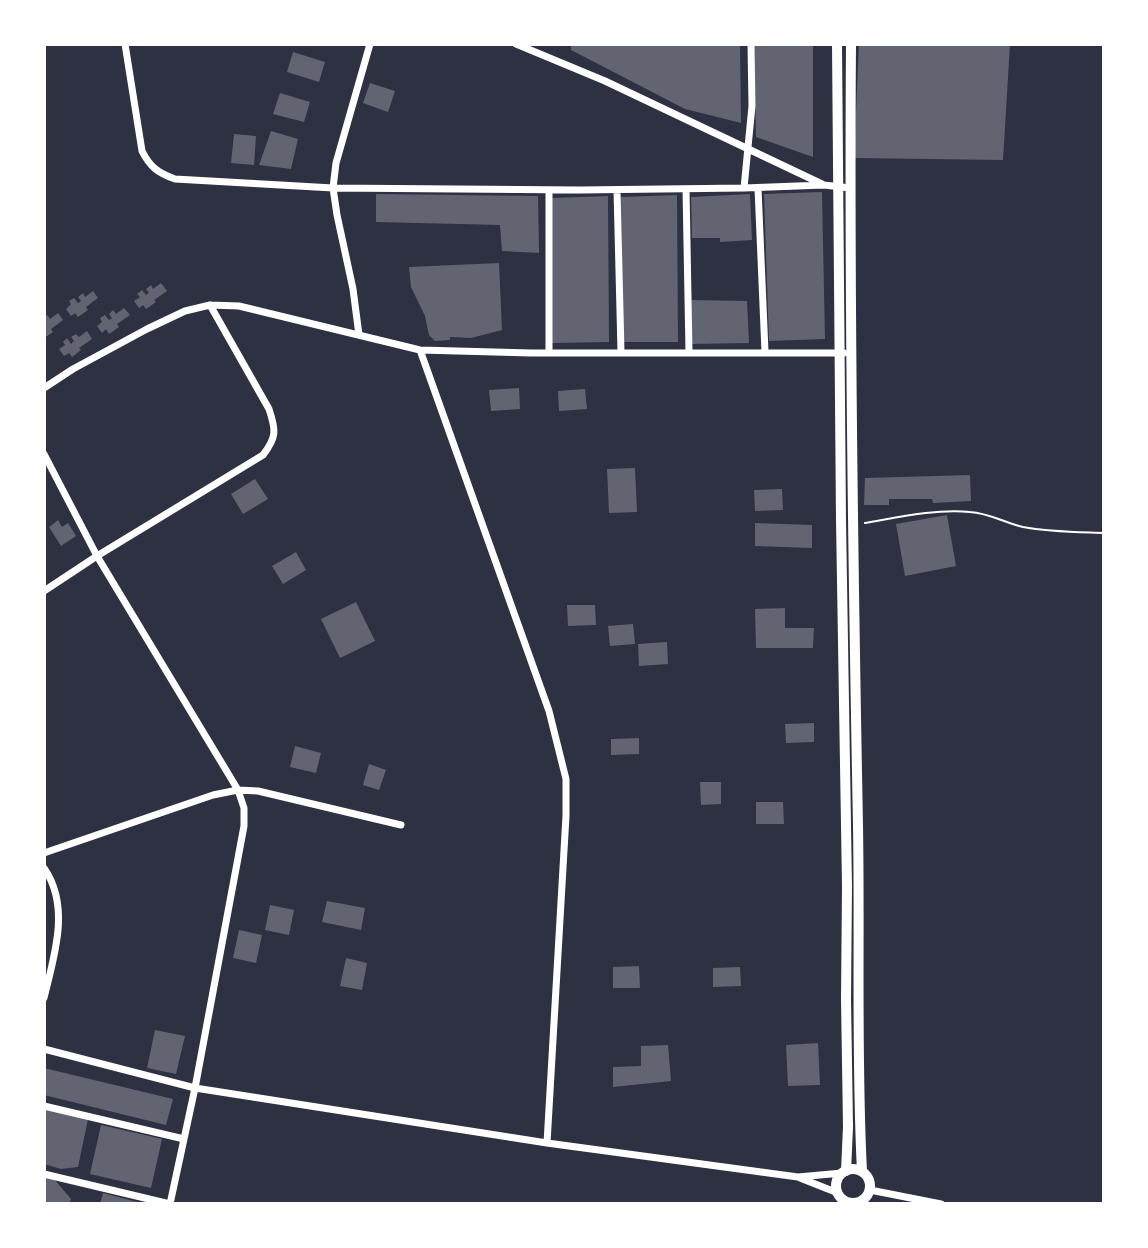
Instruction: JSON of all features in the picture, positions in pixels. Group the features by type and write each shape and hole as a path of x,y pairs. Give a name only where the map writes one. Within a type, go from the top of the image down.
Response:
{"main road":[{"path":"837,44 851,353 859,1127 862,1171"},
{"path":"844,1172 857,1169 869,1179 870,1190 860,1203 839,1198 836,1185 844,1172 848,1127 839,353 851,44"}],"street":[{"path":"125,44 142,151 148,164 161,174 175,179 333,188 617,190 824,185 844,188"},
{"path":"359,335 333,188 340,148 370,44"},
{"path":"516,44 605,81 824,185"},
{"path":"541,44 541,54"},
{"path":"744,188 752,106 751,44"},
{"path":"758,188 765,352"},
{"path":"686,189 689,352"},
{"path":"549,190 549,353"},
{"path":"617,190 621,352"},
{"path":"44,591 263,455 273,441 275,426 269,409 210,305"},
{"path":"44,388 147,329 185,311 210,305 239,306 420,350 851,353"},
{"path":"420,350 549,711 566,779 547,1143"},
{"path":"44,454 97,556 238,790 244,808 244,826 170,1204 44,1174"},
{"path":"44,853 213,795 238,790 258,791 401,825"},
{"path":"44,868 53,886 60,923 44,998"},
{"path":"44,1049 195,1088 547,1143 798,1177 844,1172"},
{"path":"44,1106 184,1139"},
{"path":"798,1177 839,1198"},
{"path":"870,1190 941,1204"}],"path":[{"path":"853,525 943,511 984,513 1035,529 1104,533"}],"building":[{"path":"571,44 740,44 741,123 685,109 571,50"},
{"path":"754,44 813,44 813,157 756,137"},
{"path":"859,44 1010,44 1003,160 854,158"},
{"path":"293,52 325,62 319,82 287,72"},
{"path":"370,83 395,91 388,112 363,103"},
{"path":"280,93 310,102 304,122 273,114"},
{"path":"271,131 298,139 291,169 259,165"},
{"path":"234,134 256,136 254,165 231,163"},
{"path":"822,192 825,339 769,341 764,194"},
{"path":"376,194 538,196 539,253 502,251 500,225 376,222"},
{"path":"750,194 752,240 720,242 720,238 692,238 691,197"},
{"path":"677,195 678,342 622,342 621,197"},
{"path":"608,196 609,342 552,343 552,198"},
{"path":"499,263 502,330 471,338 450,337 450,340 435,341 429,335 425,316 411,287 409,267"},
{"path":"161,283 167,291 146,309 143,305 139,308 134,301 140,297 137,294 142,290 146,295 149,293 146,289 151,285 153,289"},
{"path":"93,291 98,298 86,307 88,310 78,317 75,313 71,316 66,309 71,304 69,301 74,298 78,303 81,301 78,297 83,293 85,297"},
{"path":"690,300 747,301 749,343 690,344"},
{"path":"124,308 130,315 109,334 106,329 102,333 97,326 102,322 100,318 105,315 109,320 113,310 116,314"},
{"path":"58,313 63,320 44,338 44,317 47,315 50,319"},
{"path":"87,331 92,339 72,357 69,353 64,356 59,349 65,345 63,342 67,338 71,344 74,341 71,337 76,334 79,337"},
{"path":"519,388 520,409 491,411 489,390"},
{"path":"585,389 587,409 559,411 558,391"},
{"path":"635,468 637,512 609,513 607,469"},
{"path":"970,475 971,501 933,503 932,499 889,499 889,505 864,505 865,478"},
{"path":"255,479 268,499 243,514 231,494"},
{"path":"782,489 783,510 755,511 754,490"},
{"path":"947,515 956,566 905,576 896,524"},
{"path":"58,520 62,527 68,523 76,536 61,546 49,527"},
{"path":"755,523 812,525 812,548 755,546"},
{"path":"296,552 306,570 283,584 272,566"},
{"path":"356,602 375,641 340,658 321,619"},
{"path":"567,605 595,605 596,625 568,626"},
{"path":"785,608 785,628 814,628 813,648 756,648 755,609"},
{"path":"633,624 635,644 610,646 608,626"},
{"path":"667,642 668,664 639,666 638,644"},
{"path":"814,723 814,742 786,743 785,724"},
{"path":"639,738 639,754 611,755 611,739"},
{"path":"295,746 321,753 316,773 290,767"},
{"path":"369,764 386,770 379,790 363,785"},
{"path":"700,782 721,782 721,804 701,805"},
{"path":"756,802 783,802 784,824 756,824"},
{"path":"327,901 365,908 361,930 322,922"},
{"path":"270,905 294,910 289,935 265,930"},
{"path":"239,930 262,935 256,963 233,958"},
{"path":"346,958 367,963 362,990 340,986"},
{"path":"639,966 640,988 613,988 613,967"},
{"path":"740,967 741,986 713,987 713,968"},
{"path":"155,1030 185,1036 176,1074 147,1068"},
{"path":"818,1043 820,1085 788,1086 786,1045"},
{"path":"668,1045 671,1081 613,1087 613,1067 641,1066 641,1046"},
{"path":"44,1068 173,1099 166,1125 44,1095"},
{"path":"44,1109 88,1119 78,1167 61,1169 44,1164"},
{"path":"101,1125 162,1139 151,1188 90,1174"},
{"path":"44,1177 54,1179 71,1199 69,1204 44,1204"},
{"path":"103,1193 141,1203 141,1204 100,1204"}]}
